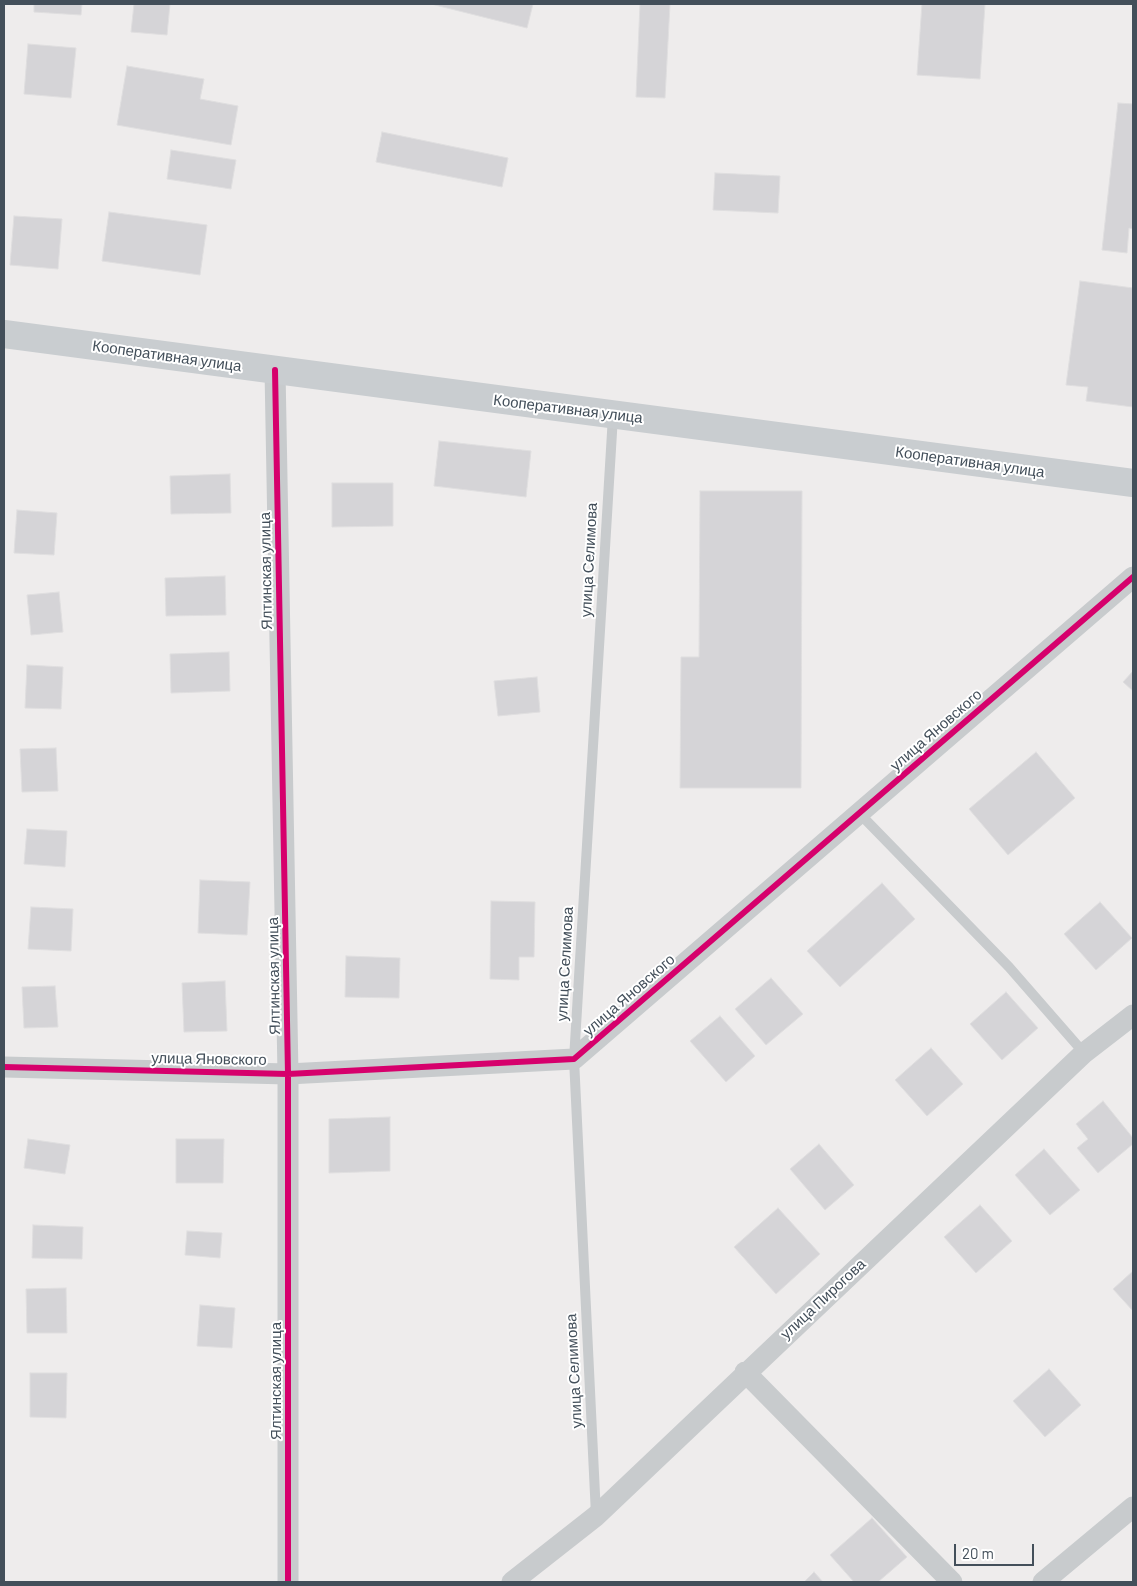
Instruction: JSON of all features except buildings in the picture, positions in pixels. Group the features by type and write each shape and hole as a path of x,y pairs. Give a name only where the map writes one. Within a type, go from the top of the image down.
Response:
{"street":[{"name":"Кооперативная улица","path":"4,334 1133,483"},
{"name":"Ялтинская улица","path":"275,370 288,1074 288,1582"},
{"name":"улица Яновского","path":"4,1067 288,1074 574,1059 1133,577"},
{"name":"улица Пирогова","path":"512,1582 596,1516 745,1372 1084,1053 1133,1015"},
{"path":"745,1372 952,1582"},
{"path":"1044,1582 1133,1506"}],"lane":[{"name":"улица Селимова","path":"596,1516 574,1059 613,415"},
{"path":"859,813 1009,967 1084,1053"}],"cycle path":[{"path":"275,370 288,1074 288,1582"},
{"path":"4,1067 288,1074 574,1059 1133,577"}]}
